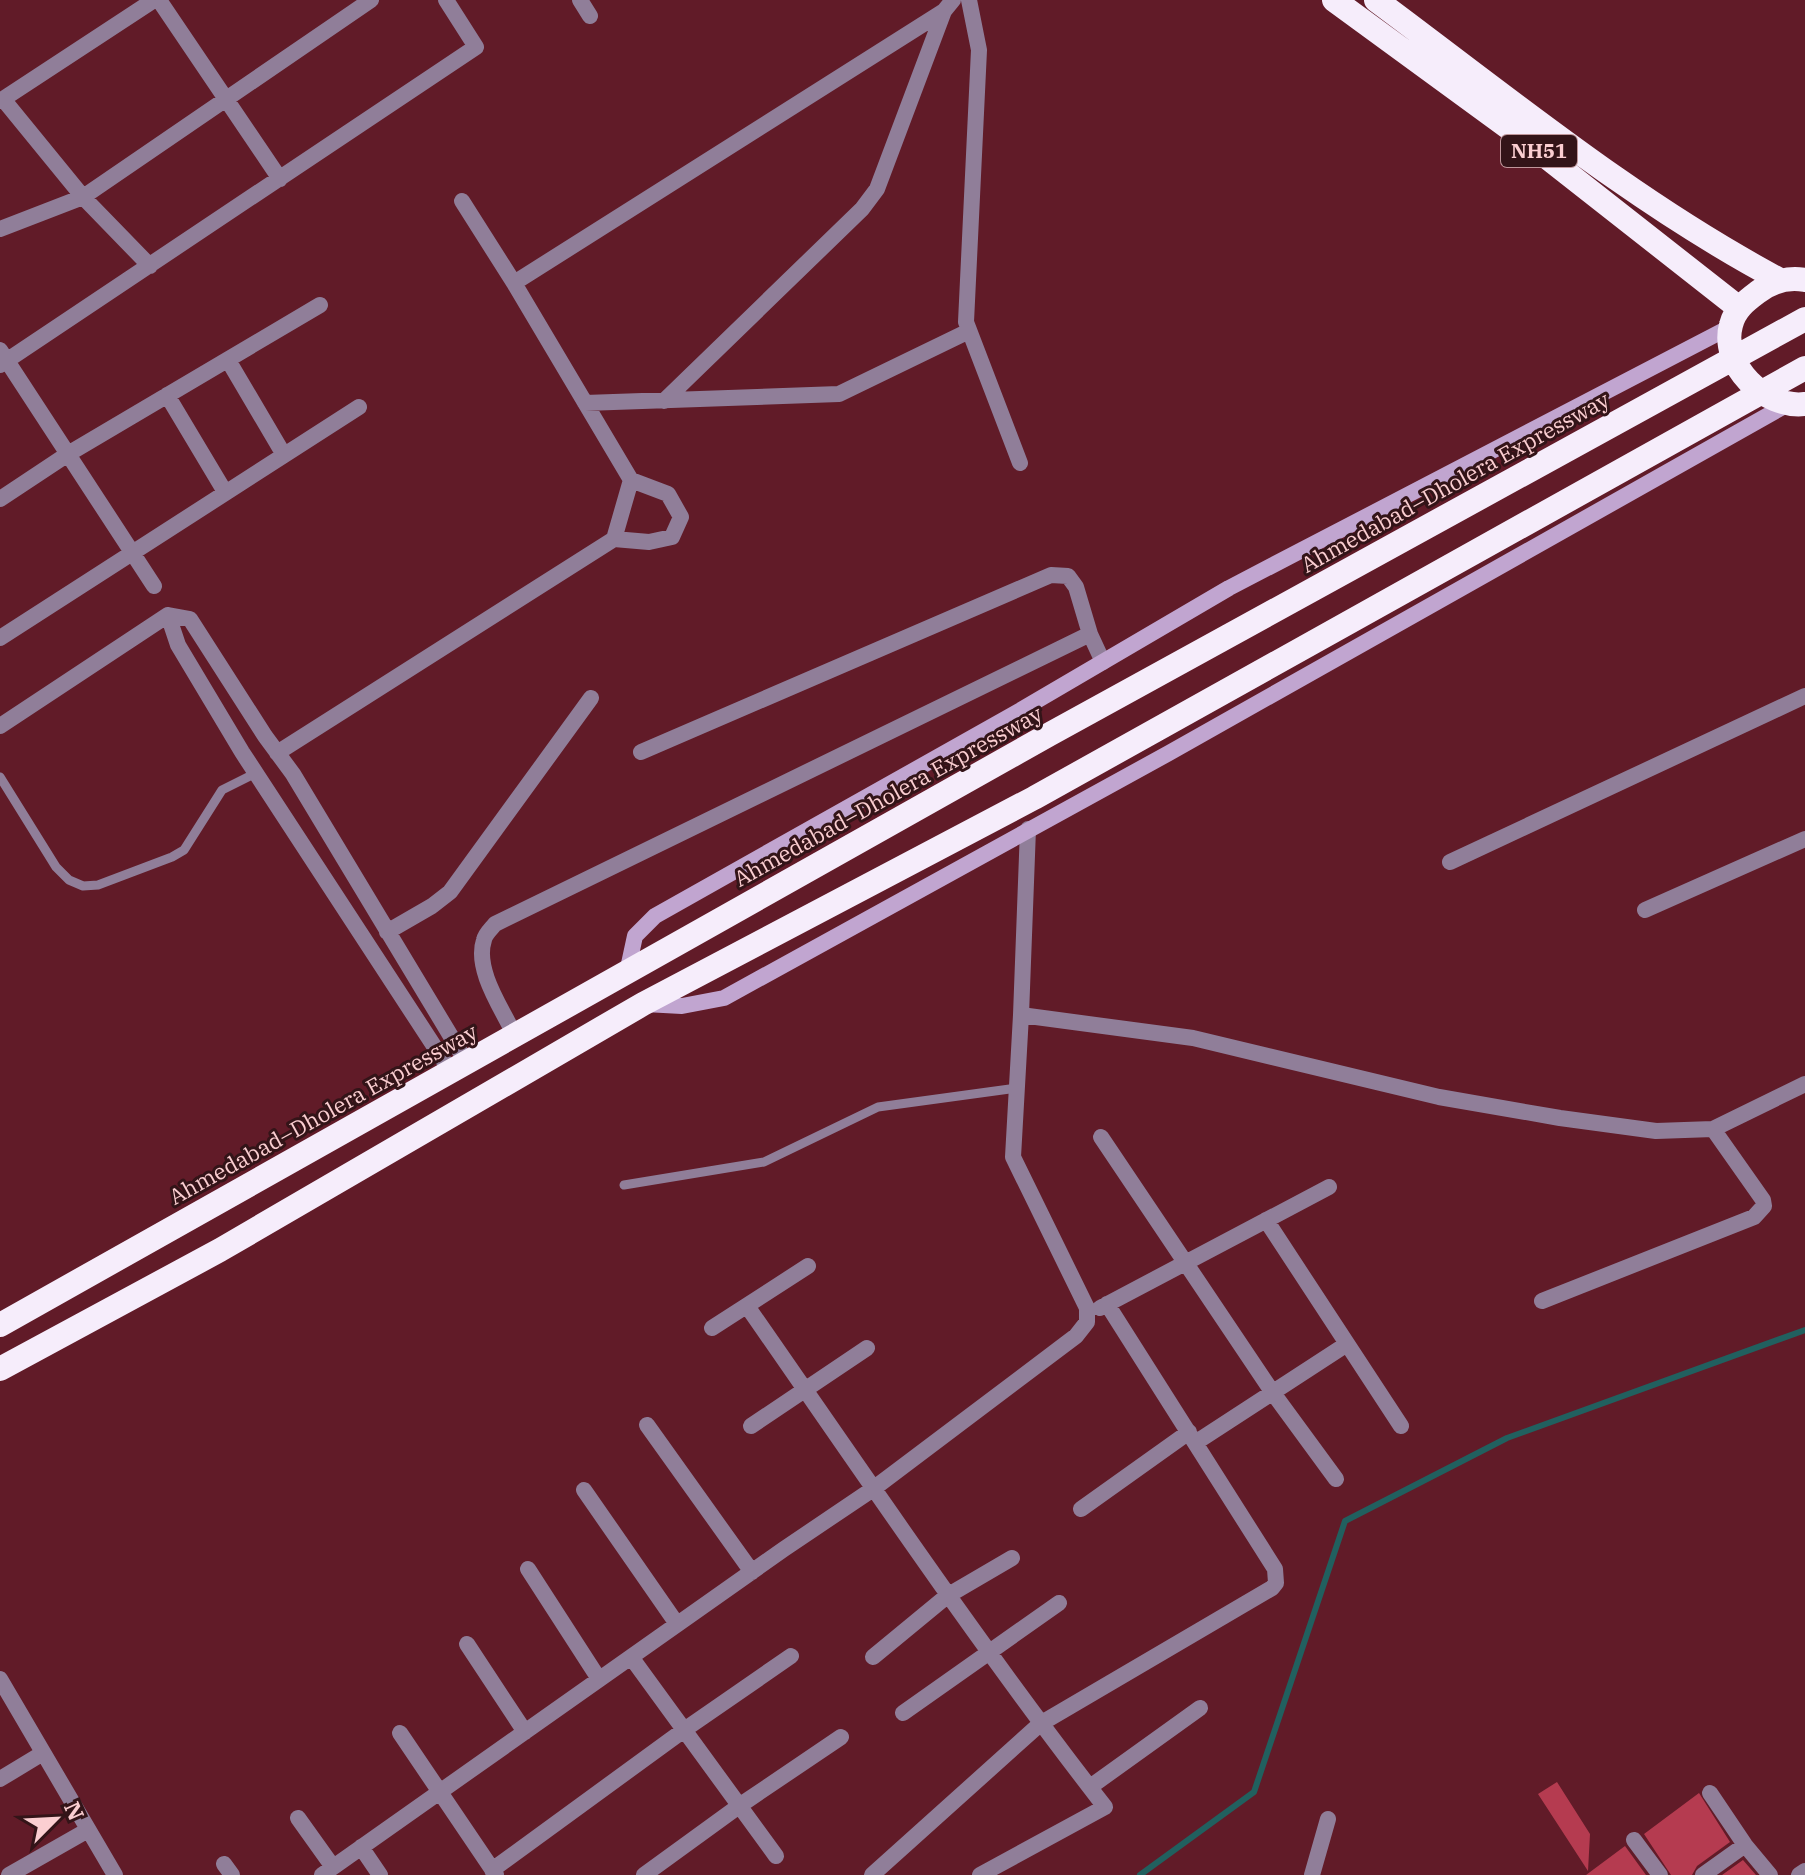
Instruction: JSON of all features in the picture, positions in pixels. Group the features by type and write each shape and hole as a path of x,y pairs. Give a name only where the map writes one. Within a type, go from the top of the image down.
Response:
{"highway":[{"name":"NH51","path":"1334,0 1516,133 1734,317 1765,287 1797,279"},
{"name":"NH51","path":"1376,0 1642,198 1722,249 1797,279"},
{"path":"1734,317 1731,346 1741,371 1752,386 1766,397 1796,404"},
{"name":"Ahmedabad–Dholera Expressway","path":"0,1325 1050,734 1805,319"},
{"path":"0,1369 220,1250 643,1004 1034,798 1805,368"}],"street":[{"path":"150,266 83,197 2,100 156,0 227,97 280,179"},
{"path":"0,229 83,197 371,0"},
{"path":"154,586 2,358 150,266 476,47 446,0"},
{"path":"580,0 590,16"},
{"path":"969,0 979,50 966,314 969,331 1020,463"},
{"path":"664,401 862,209 877,189 948,5"},
{"path":"514,283 948,5"},
{"path":"277,753 614,539 649,542 672,537 681,517 668,494 631,480 462,201"},
{"path":"0,499 68,454 320,305"},
{"path":"627,973 635,936 655,916 1243,581 1734,317"},
{"path":"585,403 839,394 969,331"},
{"path":"228,360 284,455"},
{"path":"167,395 225,492"},
{"path":"643,1004 682,1006 724,998 1796,404"},
{"path":"0,638 359,407"},
{"path":"614,539 631,480"},
{"path":"641,752 1051,575 1068,576 1076,587 1090,634 1103,662"},
{"path":"0,726 168,615 186,617 195,623 265,736 293,774 387,932 459,1068"},
{"path":"168,615 178,645 242,752 459,1068"},
{"path":"515,1036 488,980 482,957 484,938 495,924 1090,634"},
{"path":"1450,862 1805,696"},
{"path":"387,932 450,892 591,698"},
{"path":"242,752 265,736"},
{"path":"268,792 293,774"},
{"path":"298,1818 327,1871 873,1489 1076,1336 1087,1322 1087,1308 1013,1157 1028,829"},
{"path":"1645,910 1805,839"},
{"path":"1021,1015 1193,1038 1439,1097 1656,1131 1713,1129 1805,1084"},
{"path":"1542,1301 1761,1212 1763,1200 1713,1129"},
{"path":"1101,1137 1273,1393 1336,1479"},
{"path":"1087,1315 1329,1187"},
{"path":"1266,1220 1401,1426"},
{"path":"712,1328 808,1266"},
{"path":"872,1875 1040,1724 1276,1583 1275,1569 1107,1304"},
{"path":"747,1306 947,1596 1105,1807 980,1875"},
{"path":"1081,1509 1192,1438 1273,1393 1347,1344"},
{"path":"751,1426 867,1348"},
{"path":"647,1425 752,1572"},
{"path":"584,1490 677,1624"},
{"path":"873,1657 947,1596 1012,1558"},
{"path":"528,1569 599,1679"},
{"path":"903,1713 1059,1603"},
{"path":"467,1644 525,1732"},
{"path":"400,1733 494,1872 684,1730 791,1656"},
{"path":"631,1657 776,1856"},
{"path":"0,1679 115,1875"},
{"path":"1090,1787 1200,1708"},
{"path":"644,1875 841,1737"},
{"path":"0,1779 43,1753"},
{"path":"1710,1793 1745,1845 1770,1875"},
{"path":"1312,1875 1328,1819"},
{"path":"9,1875 88,1830"},
{"path":"1634,1840 1660,1875"},
{"path":"1703,1875 1745,1845"},
{"path":"361,1847 380,1875"},
{"path":"1799,1875 1805,1871"}],"lane":[{"path":"0,777 56,867 69,880 83,886 98,885 184,850 222,790 256,773"},
{"path":"624,1185 764,1162 878,1107 1017,1088"}],"building":[{"path":"1557,1782 1590,1834 1588,1871 1538,1794"},
{"path":"1699,1793 1730,1842 1697,1866 1692,1875 1671,1875 1644,1834"},
{"path":"1625,1846 1646,1875 1586,1875"},
{"path":"1743,1860 1756,1875 1722,1875"}],"waterway":[{"path":"1140,1875 1254,1792 1345,1521 1507,1438 1805,1330"}]}
